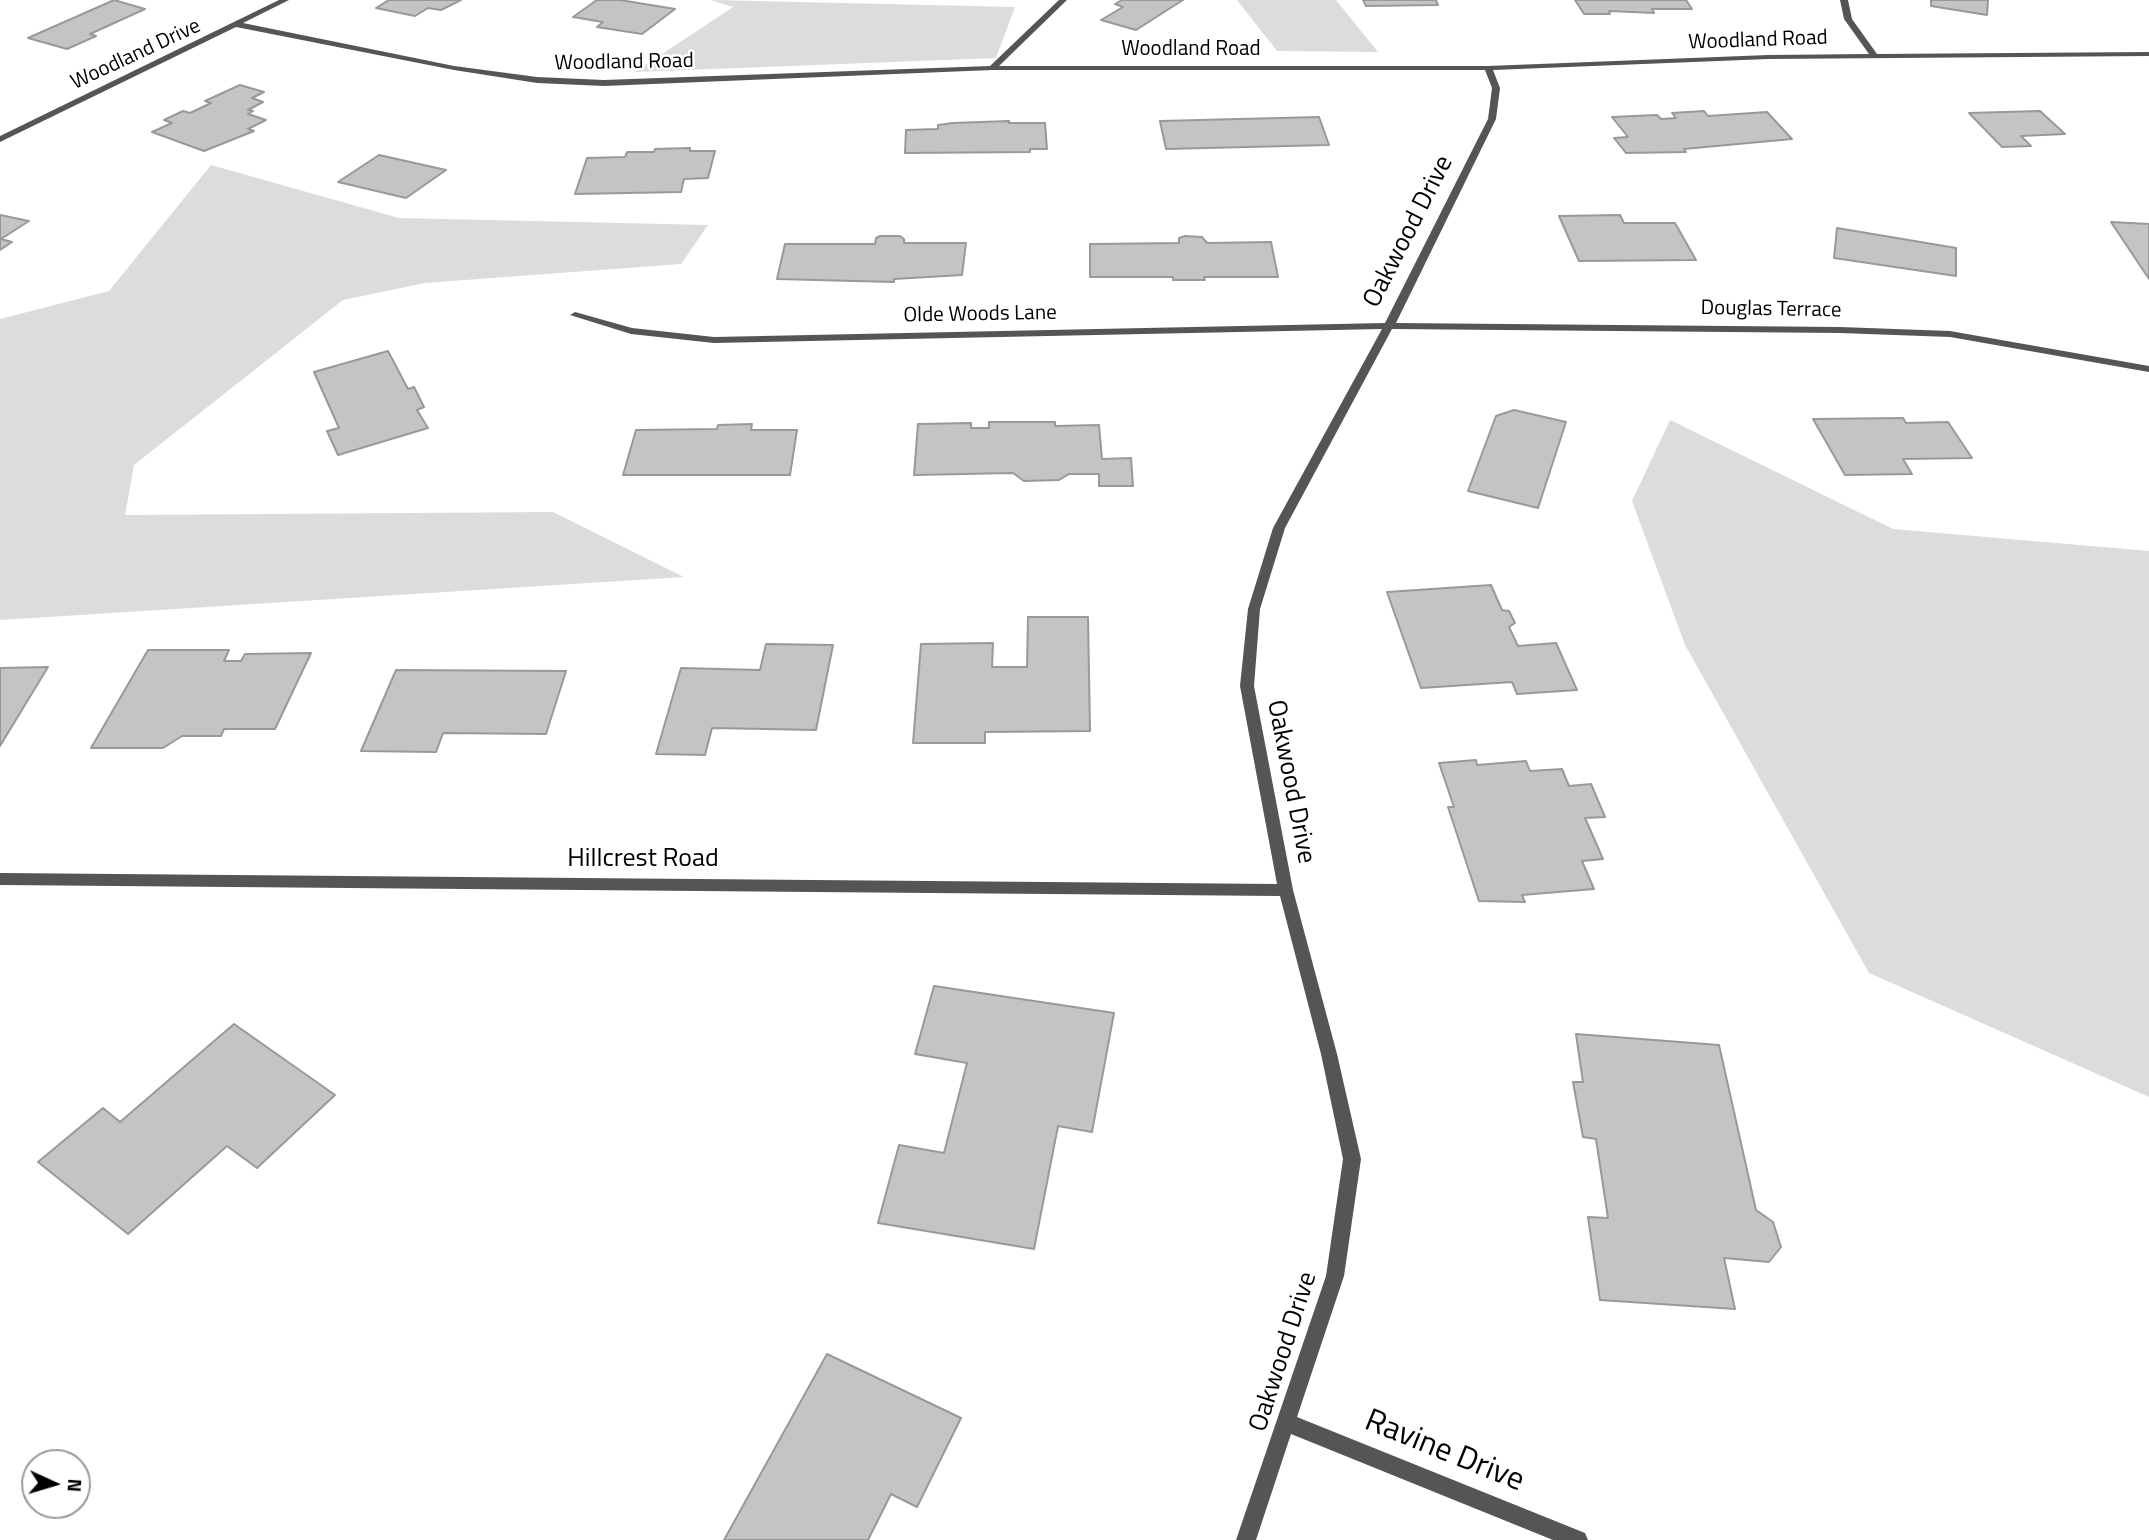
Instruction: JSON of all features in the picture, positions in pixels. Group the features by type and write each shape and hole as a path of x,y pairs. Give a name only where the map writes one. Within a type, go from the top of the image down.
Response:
{"street":[{"name":"Woodland Drive","path":"0,139 239,25 285,0"},
{"path":"992,68 1063,0"},
{"path":"1844,0 1848,19 1875,56"},
{"name":"Woodland Road","path":"239,25 454,68 537,80 604,83 992,68 1488,68 1875,56 2149,54"},
{"name":"Oakwood Drive","path":"1246,1540 1335,1276 1352,1159 1329,1054 1286,890 1247,686 1254,609 1279,528 1389,326 1492,119 1496,88 1488,68"},
{"name":"Olde Woods Lane","path":"575,315 631,331 714,340 1389,326"},
{"name":"Douglas Terrace","path":"1389,326 1950,334 2149,369"},
{"name":"Hillcrest Road","path":"0,879 1286,890"},
{"name":"Ravine Drive","path":"1287,1423 1578,1540"}],"shaded area":[{"path":"711,0 1015,7 996,58 635,72 733,7"},
{"path":"1237,0 1336,0 1378,52 1277,51"},
{"path":"211,165 399,218 708,225 681,264 425,283 343,300 134,465 125,515 553,512 684,577 0,620 0,319 109,291"},
{"path":"1670,420 1893,529 2149,551 2149,1097 1869,973 1685,645 1632,501"}],"building":[{"path":"114,0 145,9 90,34 96,36 67,49 28,38"},
{"path":"389,0 461,0 441,10 428,8 415,16 376,8"},
{"path":"597,0 620,0 675,9 642,34 597,27 603,22 573,17"},
{"path":"1122,0 1183,0 1136,30 1101,20 1123,7 1115,4"},
{"path":"1363,0 1436,0 1438,5 1366,6"},
{"path":"1575,0 1686,0 1692,9 1652,9 1654,13 1609,11 1610,14 1584,14"},
{"path":"1931,0 1988,0 1987,15 1931,6"},
{"path":"240,85 264,92 252,98 263,102 248,110 253,111 248,114 266,120 248,129 254,131 204,151 152,132 172,123 164,120 183,111 190,113 211,103 205,101"},
{"path":"1704,111 1708,116 1767,112 1792,139 1684,149 1686,152 1626,153 1614,138 1628,137 1612,117 1657,115 1661,119 1676,118 1672,113"},
{"path":"2040,111 2065,134 2021,136 2031,146 2002,147 1969,113"},
{"path":"1319,117 1329,145 1166,149 1160,121"},
{"path":"953,123 1045,123 1047,149 1030,149 1030,152 905,153 906,130 938,129 938,125"},
{"path":"690,148 690,151 715,151 708,178 684,179 681,192 575,194 587,158 625,157 627,152"},
{"path":"379,155 446,170 406,198 338,182"},
{"path":"0,215 29,221 1,239 12,242 0,250"},
{"path":"1620,215 1624,223 1675,223 1696,260 1579,261 1559,216"},
{"path":"2111,222 2149,224 2149,279"},
{"path":"1837,228 1956,248 1956,276 1834,258"},
{"path":"900,236 904,243 966,243 962,275 894,279 894,282 777,279 785,244 875,244 876,238"},
{"path":"1202,237 1207,243 1271,242 1278,277 1204,277 1205,280 1173,280 1173,277 1090,277 1090,244 1179,243 1179,238"},
{"path":"388,351 408,389 414,387 424,407 417,410 428,428 338,455 327,431 339,428 314,372"},
{"path":"1514,410 1566,422 1538,508 1468,491 1496,416"},
{"path":"1903,418 1906,423 1948,422 1972,458 1903,459 1912,474 1845,475 1813,419"},
{"path":"989,422 1055,422 1055,426 1099,425 1102,459 1131,458 1133,486 1099,486 1099,474 1069,474 1059,480 1024,481 1013,473 914,475 918,424 971,423 971,428 989,428"},
{"path":"752,424 751,430 797,430 790,475 623,475 636,430 717,429 718,425"},
{"path":"1491,585 1502,610 1509,611 1515,623 1509,627 1518,646 1556,643 1577,690 1517,694 1512,682 1421,688 1387,592"},
{"path":"1028,617 1088,617 1090,731 985,732 985,743 913,743 921,644 993,643 992,667 1027,667"},
{"path":"766,644 833,645 816,730 712,728 705,755 656,754 681,668 760,670"},
{"path":"148,650 229,650 224,661 241,661 245,654 311,653 275,729 224,729 221,736 182,736 163,748 91,748"},
{"path":"48,667 0,746 0,668"},
{"path":"396,670 566,671 546,734 443,733 436,752 361,751"},
{"path":"1476,760 1477,765 1526,761 1530,771 1562,769 1569,786 1591,784 1605,817 1585,818 1603,859 1582,861 1594,889 1522,895 1525,902 1479,901 1448,807 1454,807 1439,763"},
{"path":"934,986 1114,1013 1092,1132 1058,1126 1034,1249 878,1223 899,1145 944,1153 967,1063 915,1054"},
{"path":"234,1024 335,1095 257,1168 227,1146 128,1234 38,1162 103,1108 120,1122"},
{"path":"1576,1034 1719,1045 1756,1210 1773,1222 1781,1247 1769,1262 1724,1258 1735,1309 1600,1300 1588,1217 1608,1218 1596,1139 1583,1137 1573,1082 1583,1082"},
{"path":"827,1354 961,1418 917,1507 891,1494 868,1540 724,1540"}]}
